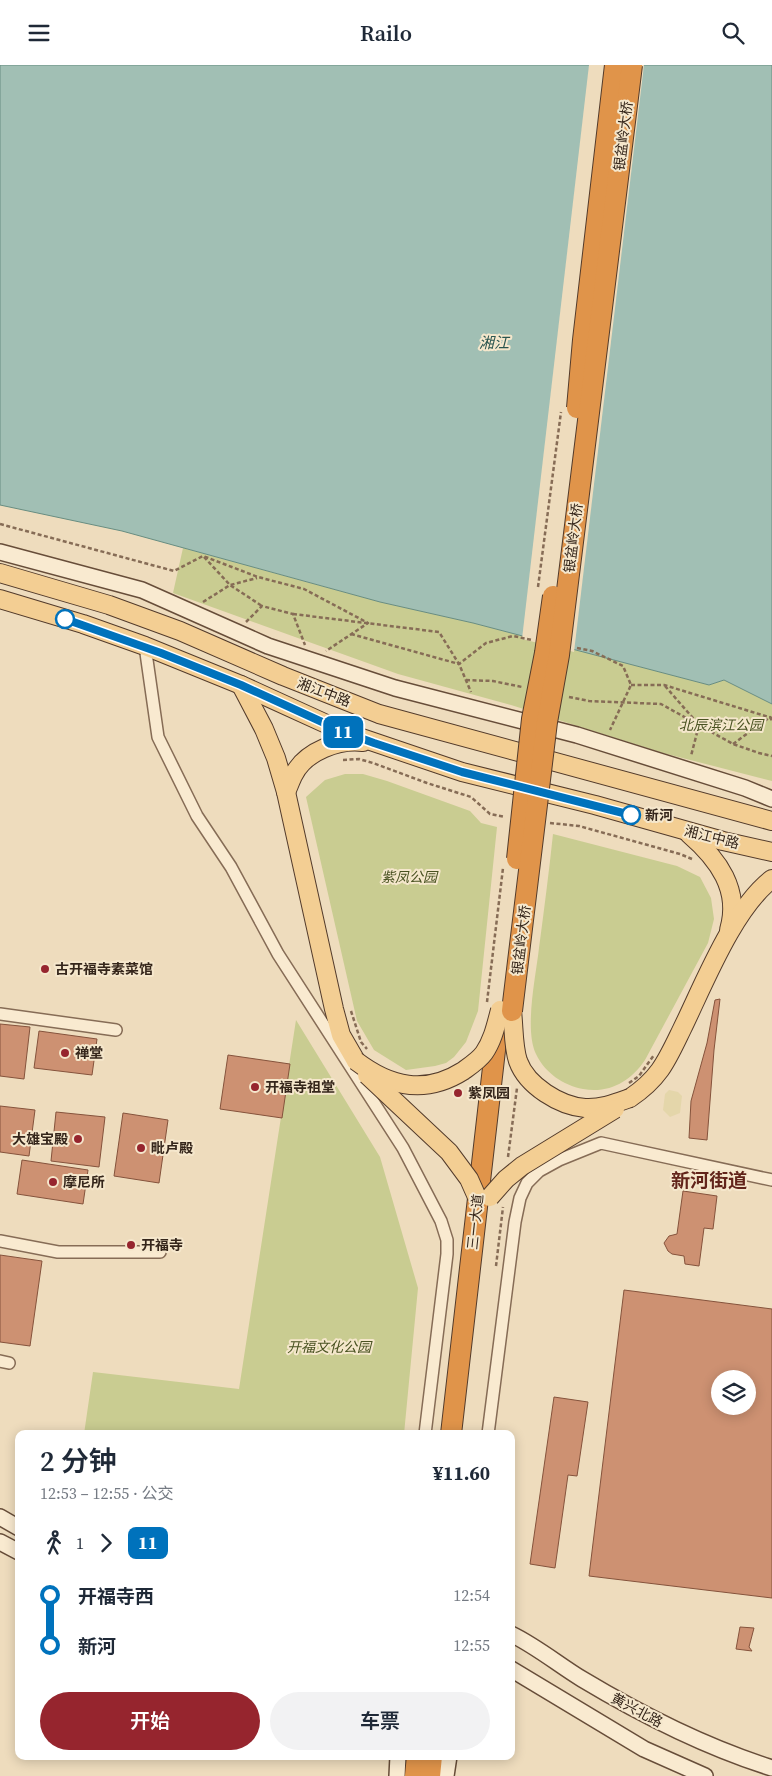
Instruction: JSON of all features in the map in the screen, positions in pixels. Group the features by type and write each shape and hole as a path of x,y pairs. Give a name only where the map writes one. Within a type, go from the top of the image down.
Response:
{"highway":[{"name":"银盆岭大桥","path":"500,1008 532,719 545,653 573,452 583,340 615,65"},
{"name":"银盆岭大桥","path":"500,1008 559,655 632,65"},
{"name":"三一大道","path":"465,1430 490,1198 500,1008"},
{"name":"三一大道","path":"453,1430 490,1198"},
{"path":"415,1776 417,1760"},
{"path":"430,1776 432,1760"}],"main road":[{"name":"湘江中路","path":"0,573 110,605 180,631 379,714 772,821"},
{"name":"湘江中路","path":"0,599 83,624 145,646 241,685 344,732 462,772 595,805 686,831 772,851"},
{"path":"241,685 264,729 276,758 286,792 341,1035 363,1058 369,1071 401,1084 428,1086 449,1079 471,1065 483,1054 492,1039 500,1008"},
{"path":"286,792 294,773 302,763 321,749 352,741 374,743"},
{"path":"686,831 704,847 725,875 733,907 733,919 728,935"},
{"path":"500,1008 519,1064 530,1079 541,1089 562,1102 585,1108 599,1107 648,1085 664,1066 728,935 752,899 772,879"},
{"path":"363,1058 373,1081 448,1152 465,1173 490,1198 506,1179 522,1166 627,1093"}],"street":[{"path":"0,552 142,590 268,646 386,685 577,735 745,788 772,799"},
{"path":"145,646 158,737 197,815 231,867 278,954 403,1148 442,1221 447,1240 447,1254 425,1430"},
{"path":"745,788 772,809"},
{"path":"0,1014 116,1030"},
{"path":"489,1430 515,1222 520,1198 527,1183 539,1171 559,1160 600,1143 772,1180"},
{"path":"0,1241 58,1252 160,1252"},
{"path":"0,1517 15,1526"},
{"path":"0,1542 15,1550"},
{"name":"黄兴北路","path":"515,1637 646,1716 701,1742 772,1768"},
{"name":"黄兴北路","path":"515,1671 644,1749 705,1776"},
{"path":"397,1776 398,1760"},
{"path":"446,1776 448,1760"}],"path":[{"path":"537,595 562,404"},
{"path":"0,524 174,571 204,556 258,577 304,589 368,623"},
{"path":"204,556 230,585 262,606 293,615 439,632 459,664 471,693"},
{"path":"201,603 230,585 258,577"},
{"path":"243,625 262,606"},
{"path":"293,615 306,647"},
{"path":"324,652 368,623"},
{"path":"351,634 459,664"},
{"path":"530,643 532,634"},
{"path":"459,664 486,643 513,636 533,640"},
{"path":"572,647 592,651 623,666 631,685 610,730"},
{"path":"466,679 493,681 522,687"},
{"path":"524,692 525,683"},
{"path":"631,685 664,685 771,719"},
{"path":"664,685 699,725"},
{"path":"560,695 589,701 661,704 732,744 772,756"},
{"path":"732,744 771,719"},
{"path":"688,770 699,725"},
{"path":"338,761 359,759 373,763 471,797 490,814 506,817"},
{"path":"542,821 579,826 680,854 695,860"},
{"path":"500,1008 503,868"},
{"path":"351,1011 363,1058"},
{"path":"627,1093 654,1055"},
{"path":"508,1163 517,1081"},
{"path":"490,1198 496,1267"}],"shaded area":[{"path":"669,1090 678,1092 682,1096 680,1113 670,1117 663,1110 665,1094"}],"green space":[{"name":"北辰滨江公园","path":"183,548 380,602 473,623 709,685 724,680 772,704 772,781 663,753 511,705 398,674 173,593"},
{"name":"紫凤公园","path":"345,774 363,774 387,781 470,811 481,823 497,827 478,1011 466,1042 454,1057 446,1063 406,1070 374,1050 357,1021 306,797 325,780"},
{"path":"553,834 677,866 700,877 711,898 714,919 708,943 645,1060 626,1080 602,1090 583,1089 568,1085 555,1077 540,1061 533,1044 531,1031 532,1002"},
{"name":"开福文化公园","path":"296,1020 380,1157 418,1288 404,1430 85,1430 93,1372 239,1389"}],"water":[{"name":"湘江","path":"0,65 772,65 772,704 724,680 709,685 473,623 380,602 122,531 0,505"}],"pier":[{"path":"589,65 644,65 574,652 522,639"}],"building":[{"path":"720,999 707,1140 689,1138 691,1101 707,1043 715,1000"},
{"path":"0,1024 30,1027 24,1079 0,1076"},
{"name":"禅堂","path":"39,1031 97,1039 92,1075 34,1068"},
{"name":"开福寺祖堂","path":"228,1055 290,1064 282,1118 220,1109"},
{"path":"0,1106 35,1110 29,1156 0,1152"},
{"name":"大雄宝殿","path":"56,1112 105,1117 99,1167 51,1161"},
{"name":"毗卢殿","path":"123,1113 168,1120 159,1183 114,1176"},
{"name":"摩尼所","path":"22,1160 88,1170 83,1204 17,1194"},
{"path":"683,1191 717,1196 713,1229 704,1228 699,1266 685,1264 684,1256 672,1254 664,1243 669,1236 677,1234"},
{"path":"0,1255 42,1261 30,1346 0,1342"},
{"path":"624,1290 772,1309 772,1598 589,1576"},
{"path":"554,1397 588,1402 577,1476 568,1475 555,1568 530,1564"},
{"path":"740,1627 754,1628 749,1647 752,1651 736,1649"}],"bus line":[{"name":"11","path":"65,619 145,646 241,685 344,732 374,743 462,772 631,815"}],"place":[{"name":"新河","path":"631,815"},
{"name":"古开福寺素菜馆","path":"45,969"},
{"name":"禅堂","path":"65,1053"},
{"name":"开福寺祖堂","path":"255,1087"},
{"name":"紫凤园","path":"458,1093"},
{"name":"大雄宝殿","path":"78,1139"},
{"name":"毗卢殿","path":"141,1148"},
{"name":"摩尼所","path":"53,1182"},
{"name":"开福寺","path":"131,1245"}],"district":[{"name":"新河街道","path":"709,1180"}]}
